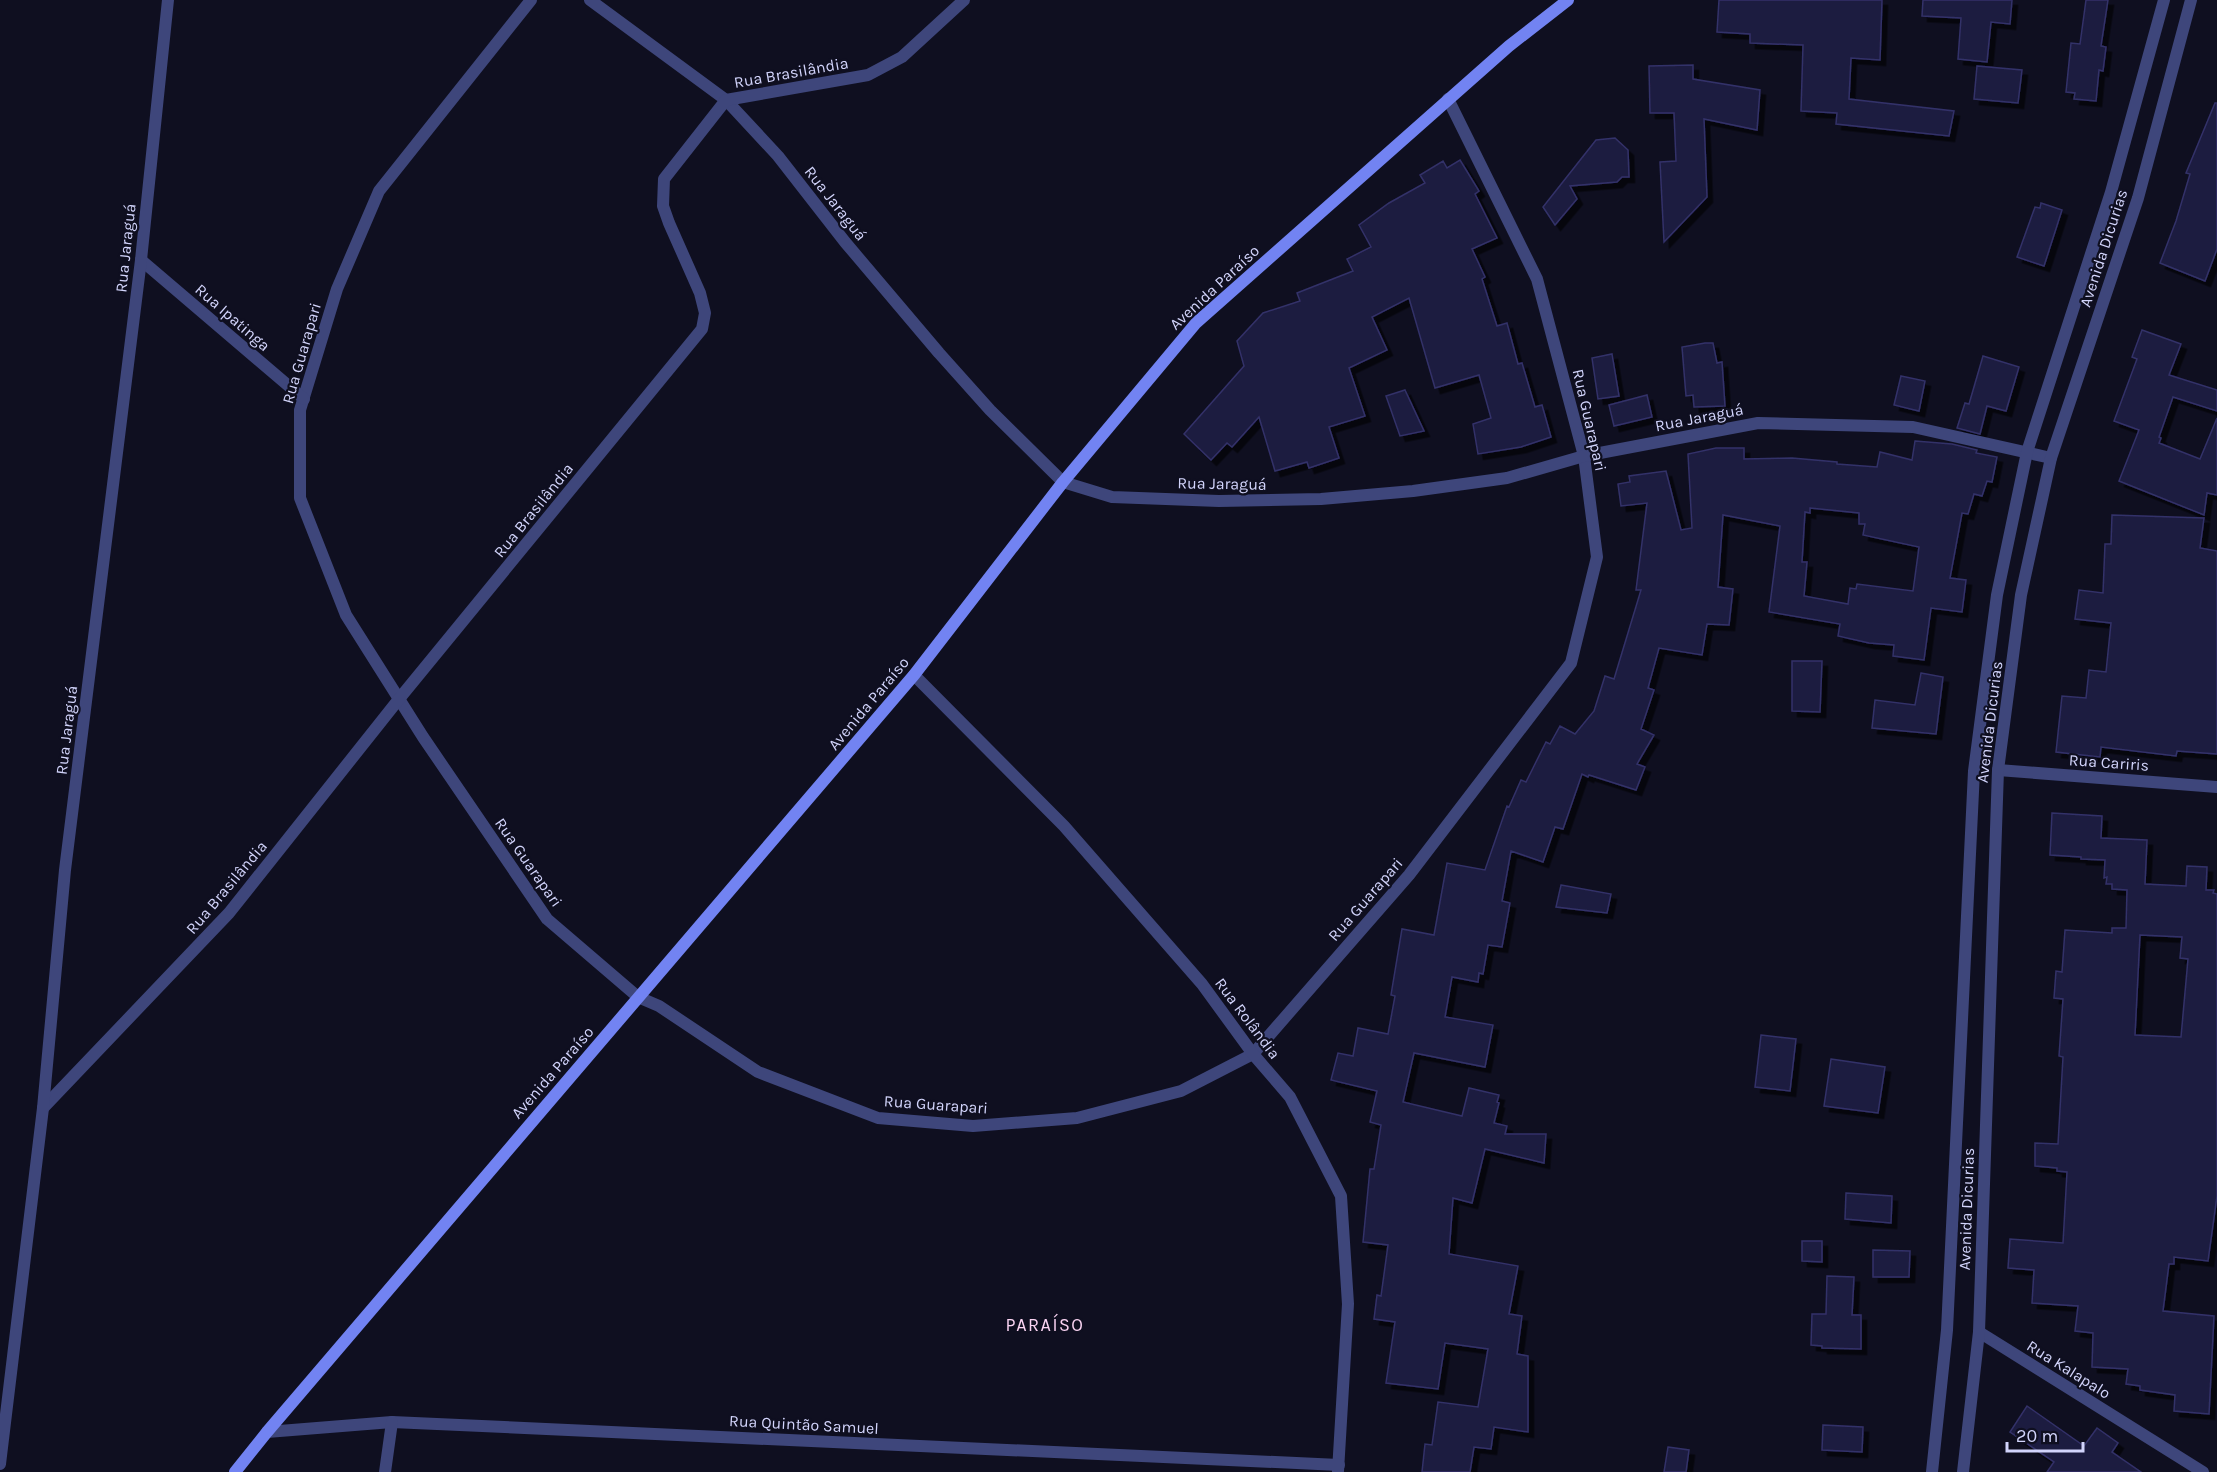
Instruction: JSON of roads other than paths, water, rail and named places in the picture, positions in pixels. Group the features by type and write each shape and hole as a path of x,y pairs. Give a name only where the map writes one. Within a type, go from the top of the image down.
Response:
{"main road":[{"name":"Avenida Paraíso","path":"235,1472 915,675 1062,482 1196,323 1509,46 1568,0"}],"street":[{"name":"Rua Jaraguá","path":"0,1464 43,1108 65,870 141,260 168,0"},
{"name":"Rua Guarapari","path":"531,0 379,191 337,289 300,410 300,498 346,615 399,699 547,919 638,997 658,1006 758,1072 878,1118 974,1126 1077,1118 1181,1090 1253,1054 1409,875 1570,663 1597,557 1584,456 1537,279 1448,99"},
{"name":"Rua Jaraguá","path":"591,0 726,100 778,156 845,243 946,361 990,410 1062,482 1112,496 1219,501 1321,499 1413,491 1507,478 1584,456 1758,423 1913,427 2051,458"},
{"name":"Rua Brasilândia","path":"43,1108 229,913 399,699 702,329 705,314 700,293 663,206 664,179 726,100 868,75 902,57 964,0"},
{"name":"Avenida Dicurias","path":"1932,1472 1947,1330 1974,771 1997,595 2027,452 2111,192 2164,0"},
{"name":"Avenida Dicurias","path":"1963,1472 1979,1332 1998,770 2021,595 2051,458 2138,198 2191,0"},
{"name":"Rua Ipatinga","path":"141,260 304,399"},
{"name":"Rua Rolândia","path":"915,675 1064,826 1202,984 1253,1054 1290,1097 1341,1196 1348,1304 1339,1469"},
{"name":"Rua Cariris","path":"1998,770 2217,787"},
{"name":"Rua Kalapalo","path":"1979,1332 2203,1472"},
{"name":"Rua Quintão Samuel","path":"267,1432 392,1422 1339,1469"},
{"path":"385,1472 392,1422"}],"district":[{"name":"PARAÍSO","path":"1045,1325"}]}
